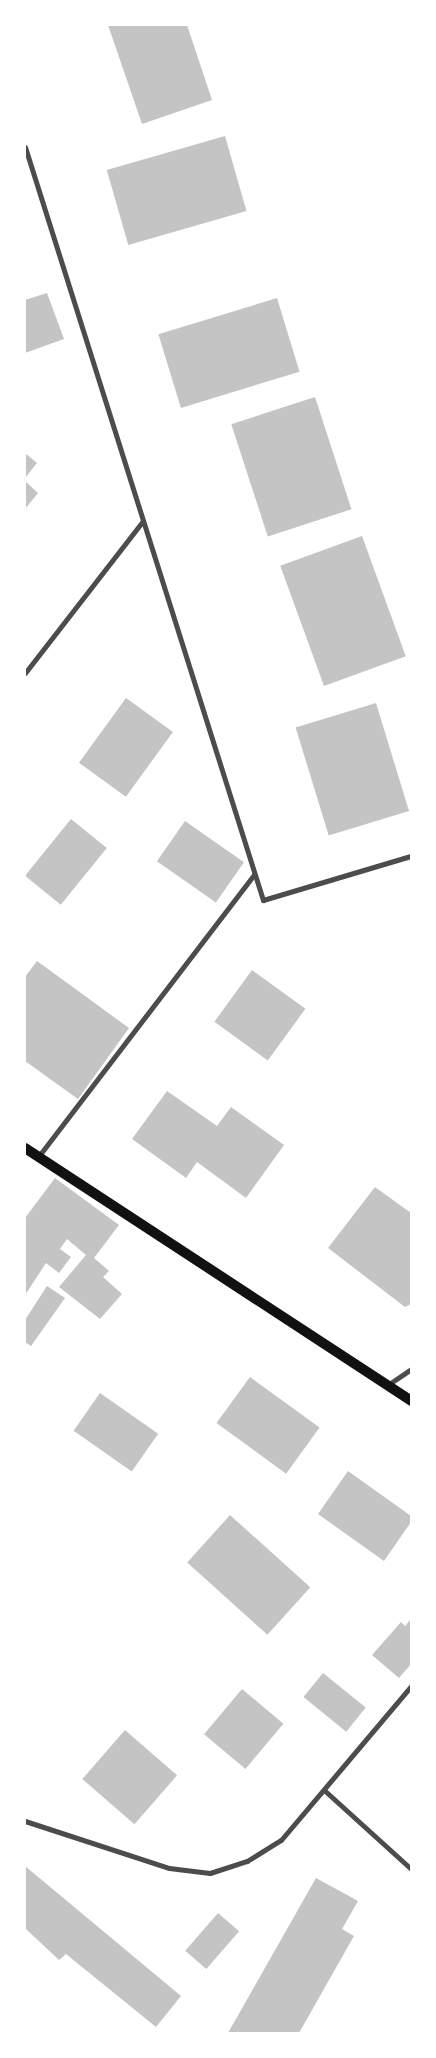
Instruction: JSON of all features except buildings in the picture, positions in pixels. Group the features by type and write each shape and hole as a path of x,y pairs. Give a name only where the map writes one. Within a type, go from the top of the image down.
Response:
{"main road":[{"path":"25,1148 389,1384 411,1401"}],"street":[{"path":"25,147 263,900 411,856"},
{"path":"25,673 143,521"},
{"path":"37,1157 200,948 254,874"},
{"path":"389,1384 411,1369"},
{"path":"25,1821 169,1868 210,1873 247,1861 281,1840 411,1686"},
{"path":"324,1790 411,1869"}]}
